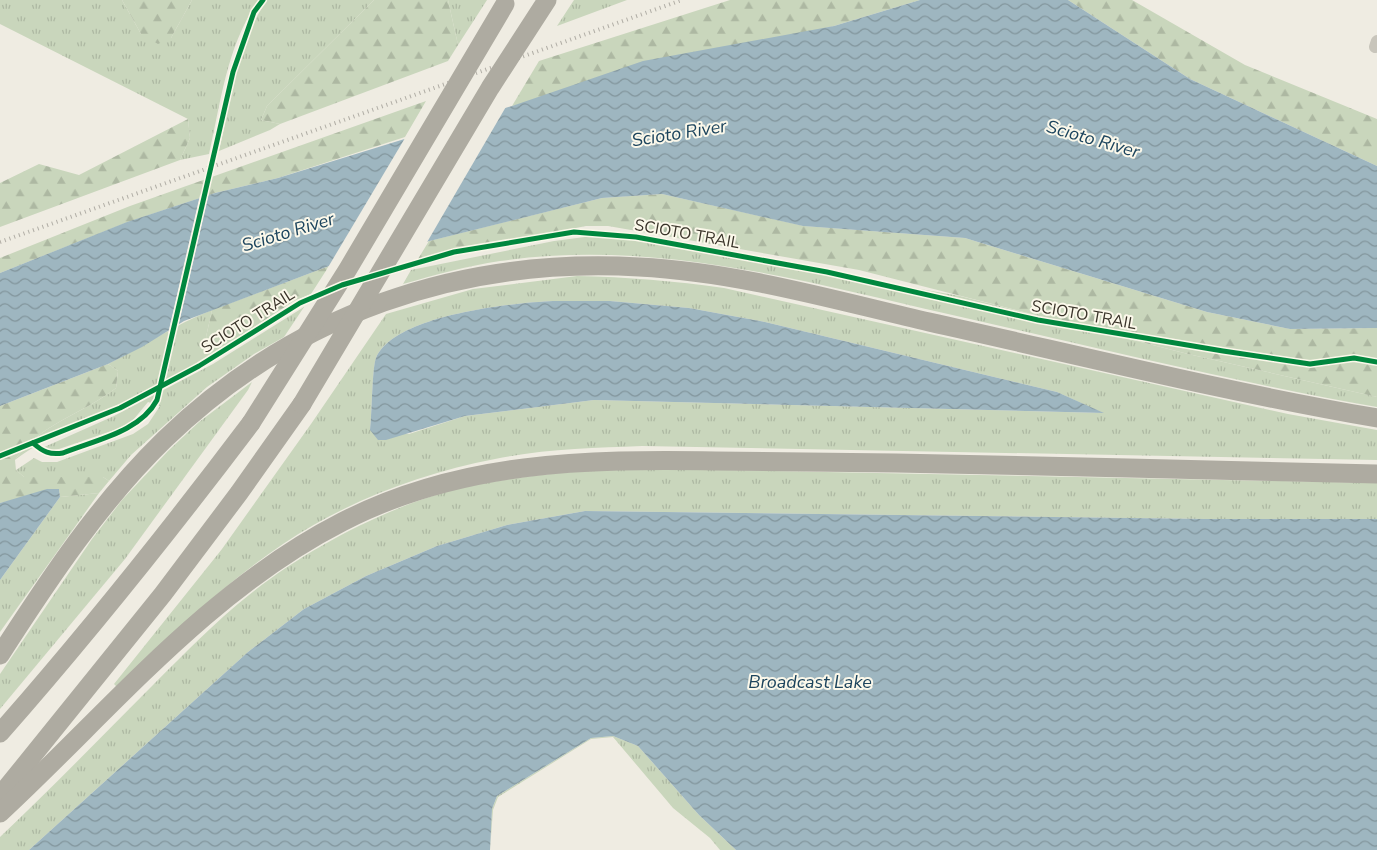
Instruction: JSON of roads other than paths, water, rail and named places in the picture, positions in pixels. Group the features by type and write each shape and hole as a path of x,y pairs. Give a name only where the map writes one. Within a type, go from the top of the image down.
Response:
{"highway":[{"path":"0,796 163,594 239,493 302,404 490,88 546,0"},
{"path":"0,733 68,656 138,569 251,422 348,268 506,2"},
{"path":"0,654 79,539 120,488 166,438 209,402 254,366 323,327 400,295 470,277 519,269 573,266 642,267 725,277 1167,376 1377,418"},
{"path":"0,813 186,632 234,591 284,554 344,520 416,491 480,474 543,464 601,460 846,462 1377,474"}],"water":[{"name":"Scioto River","path":"920,0 1068,0 1190,79 1377,166 1377,328 1290,329 1207,312 965,238 803,226 662,194 602,198 329,266 184,321 142,347 108,364 0,406 0,273 127,222 215,193 278,178 512,106 643,61 834,26"},
{"path":"553,301 610,301 689,308 765,322 1057,392 1104,413 594,400 465,416 386,440 378,440 370,430 375,363 376,358 387,343 405,331 456,314 510,305"},
{"path":"47,489 59,489 60,497 0,580 0,503"},
{"name":"Broadcast Lake","path":"585,511 1207,519 1377,519 1377,850 736,850 699,815 638,746 613,736 591,738 497,796 492,809 490,850 29,850 248,652 304,609 366,576 437,546 507,525"}],"railway":[{"path":"0,242 682,0"}]}
